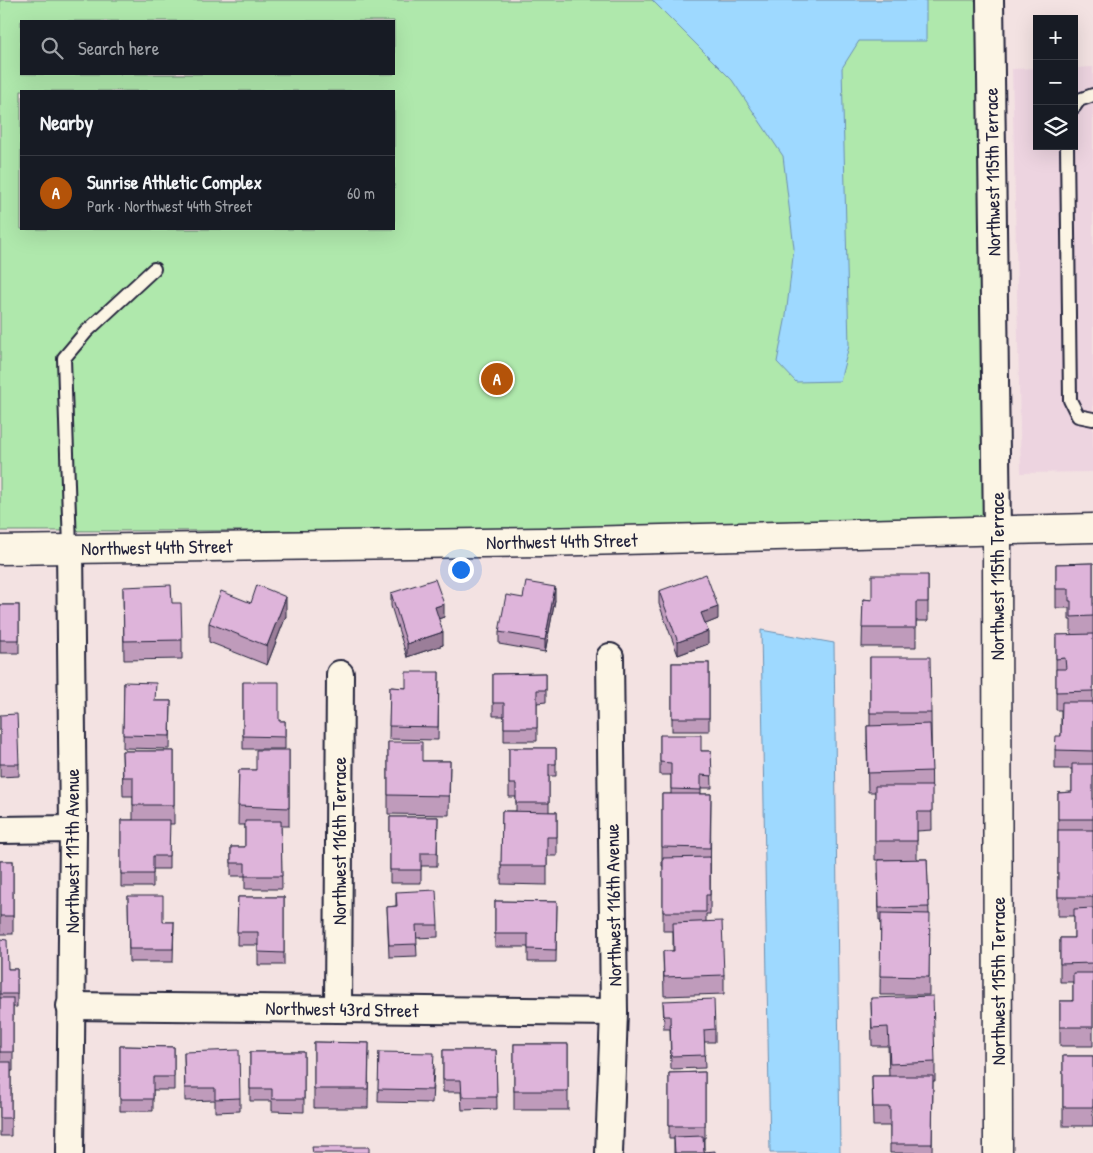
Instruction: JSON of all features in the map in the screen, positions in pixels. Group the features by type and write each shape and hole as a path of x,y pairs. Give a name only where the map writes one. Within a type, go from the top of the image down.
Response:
{"street":[{"name":"Northwest 115th Terrace","path":"990,0 997,530 998,1153"},
{"name":"Northwest 44th Street","path":"0,550 543,542 1093,528"},
{"name":"Northwest 117th Avenue","path":"70,548 73,829 70,1153"},
{"name":"Northwest 116th Avenue","path":"609,1153 614,1012 610,657"},
{"name":"Northwest 116th Terrace","path":"338,1009 340,674"},
{"path":"0,830 73,829"},
{"name":"Northwest 43rd Street","path":"70,1006 614,1012"}],"lane":[{"path":"1075,105 1079,100 1093,95"},
{"path":"1067,150 1070,400 1078,416 1093,419"},
{"path":"70,548 64,358 86,332 154,269"}],"shaded area":[{"path":"1093,67 1093,472 1021,473 1012,69 1033,68 1033,150 1078,150 1078,68"}],"green space":[{"path":"0,0 986,0 997,530 0,531"}],"water":[{"path":"652,0 926,0 926,41 859,41 842,68 849,346 840,381 796,382 777,362 786,316 794,248 783,156 732,80"},
{"path":"761,630 834,643 840,1153 770,1153"}],"building":[{"path":"1093,563 1093,616 1071,617 1069,589 1056,589 1056,564"},
{"path":"706,574 718,607 701,613 708,631 678,642 659,591"},
{"path":"872,575 928,575 928,602 916,602 916,628 862,628 863,599 872,600"},
{"path":"435,579 444,604 435,607 443,632 407,644 391,593"},
{"path":"526,582 555,587 545,640 499,632 506,595 523,598"},
{"path":"171,585 172,603 181,603 182,640 124,641 123,587"},
{"path":"257,585 286,597 267,646 209,623 221,591 251,603"},
{"path":"0,605 19,605 19,640 0,640"},
{"path":"1093,634 1093,691 1056,692 1056,669 1066,669 1065,658 1056,659 1056,635"},
{"path":"870,657 930,657 931,713 870,713"},
{"path":"672,663 709,663 709,718 672,718"},
{"path":"406,672 439,672 438,727 389,726 390,687 406,688"},
{"path":"546,673 546,690 537,690 537,728 504,728 504,703 493,703 493,674"},
{"path":"124,682 156,683 155,701 171,701 170,736 123,735"},
{"path":"243,682 279,682 279,721 285,721 285,737 243,736"},
{"path":"1062,702 1093,702 1093,751 1055,750 1056,736 1061,736"},
{"path":"17,714 19,764 0,764 0,715"},
{"path":"930,724 932,771 868,773 867,726"},
{"path":"660,735 701,735 701,751 711,751 712,776 701,775 701,790 671,789 671,763 660,762"},
{"path":"388,742 422,742 422,761 450,761 449,796 388,795"},
{"path":"509,748 556,748 556,764 549,764 549,803 516,803 516,784 509,784"},
{"path":"256,750 289,750 289,808 238,806 239,770 256,770"},
{"path":"122,751 174,751 174,805 133,805 133,777 123,777"},
{"path":"1072,764 1093,764 1093,819 1058,819 1058,793 1072,792"},
{"path":"875,786 932,786 932,812 917,812 917,841 875,841"},
{"path":"662,794 711,794 710,848 662,847"},
{"path":"502,811 557,812 557,837 547,837 547,866 501,866"},
{"path":"390,817 438,817 437,853 421,853 421,870 390,870"},
{"path":"121,820 170,820 169,856 153,856 153,874 121,874"},
{"path":"245,821 281,821 282,876 245,876 245,863 231,863 231,847 245,847"},
{"path":"1058,830 1093,830 1093,897 1058,897"},
{"path":"710,857 710,895 706,895 706,912 663,912 663,858"},
{"path":"927,859 929,907 879,908 878,860"},
{"path":"0,861 13,861 13,916 0,916"},
{"path":"436,890 438,925 416,925 417,944 389,945 387,907 397,906 396,892"},
{"path":"128,896 163,896 163,922 174,922 173,949 129,949"},
{"path":"238,897 284,897 284,953 258,952 258,932 237,932"},
{"path":"495,901 557,902 556,950 528,949 528,934 495,934"},
{"path":"1093,908 1093,963 1060,964 1060,938 1074,938 1074,909"},
{"path":"881,913 930,914 929,977 880,976"},
{"path":"722,921 724,975 664,977 663,951 674,951 673,923"},
{"path":"0,939 7,940 8,969 17,969 17,994 0,994"},
{"path":"1073,973 1093,973 1093,1027 1060,1027 1060,1001 1073,1001"},
{"path":"933,996 935,1062 890,1064 888,1027 872,1028 871,998"},
{"path":"0,998 13,998 13,1052 0,1052"},
{"path":"714,999 715,1029 704,1030 705,1055 671,1056 670,1016 664,1016 663,1001"},
{"path":"314,1042 369,1043 368,1089 314,1089"},
{"path":"514,1044 568,1044 568,1091 514,1091"},
{"path":"120,1046 174,1047 174,1077 153,1077 153,1099 120,1099"},
{"path":"239,1050 240,1098 215,1099 215,1088 185,1088 184,1052"},
{"path":"443,1050 496,1050 497,1097 462,1097 461,1080 443,1080"},
{"path":"250,1052 304,1052 304,1099 272,1099 272,1089 250,1089"},
{"path":"379,1052 434,1053 432,1090 378,1089"},
{"path":"1063,1056 1093,1056 1093,1107 1063,1107"},
{"path":"0,1062 11,1062 11,1118 0,1118"},
{"path":"705,1072 705,1126 669,1126 669,1073"},
{"path":"872,1076 933,1076 932,1144 890,1144 890,1107 873,1107"},
{"path":"703,1136 704,1152 715,1151 715,1153 675,1153 674,1137"},
{"path":"312,1147 369,1147 369,1153 313,1153"}],"place":[{"name":"Sunrise Athletic Complex","path":"497,379"}]}
